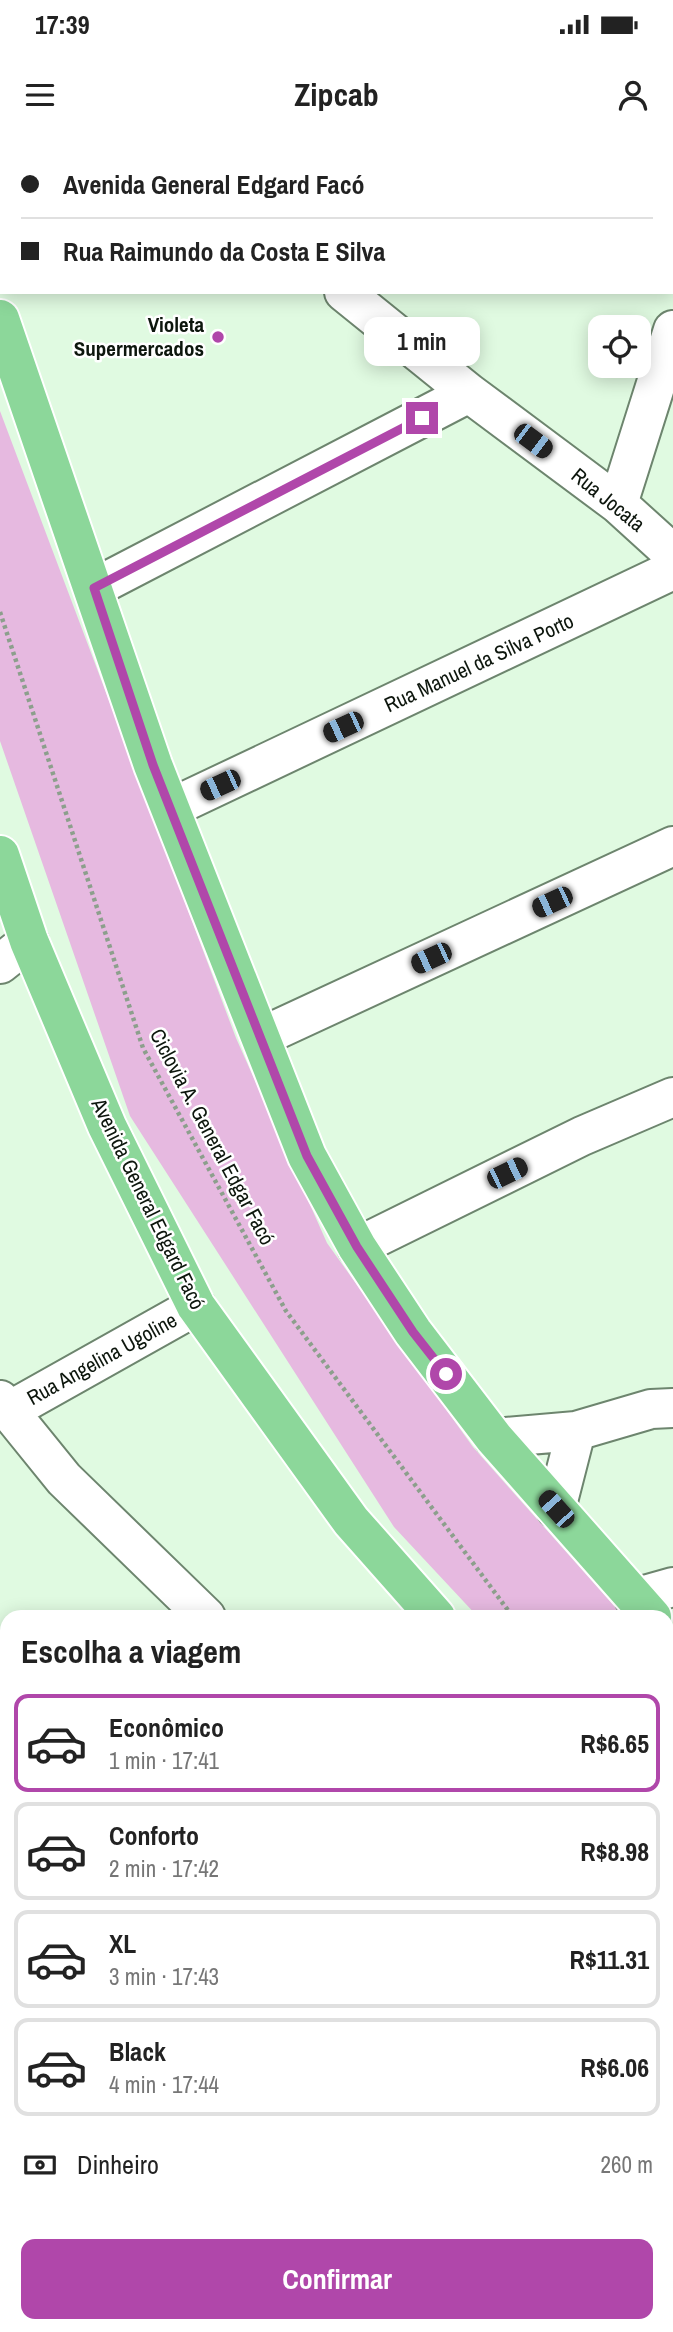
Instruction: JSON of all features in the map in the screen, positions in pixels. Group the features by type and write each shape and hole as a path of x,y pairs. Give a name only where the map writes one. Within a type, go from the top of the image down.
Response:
{"main road":[{"path":"0,319 153,765 307,1156 357,1247 413,1332 494,1438 643,1607"},
{"name":"Avenida General Edgard Facó","path":"0,855 15,953 107,1126 196,1306 351,1521 430,1610"}],"street":[{"name":"Rua Jocata","path":"346,294 468,393 618,504 673,554"},
{"path":"618,504 673,330"},
{"path":"94,588 468,393"},
{"name":"Rua Manuel da Silva Porto","path":"171,808 673,570"},
{"path":"261,1037 673,846"},
{"path":"357,1247 582,1136 673,1097"},
{"name":"Rua Angelina Ugoline","path":"4,1406 196,1306"},
{"path":"4,1406 65,1479 199,1610"},
{"path":"494,1438 576,1432 651,1409 673,1408"},
{"path":"556,1509 576,1432"},
{"path":"643,1607 673,1587"}],"path":[{"name":"Ciclovia A. General Edgar Facó","path":"0,612 144,1048 286,1311 508,1610"}],"shaded area":[{"path":"0,411 236,1038 327,1243 473,1447 618,1610 471,1610 394,1527 130,1116 0,741"}],"place":[{"name":"Violeta Supermercados","path":"218,337"}],"route":[{"path":"422,418 94,588 153,765 307,1156 357,1247 413,1332 446,1374"}]}
